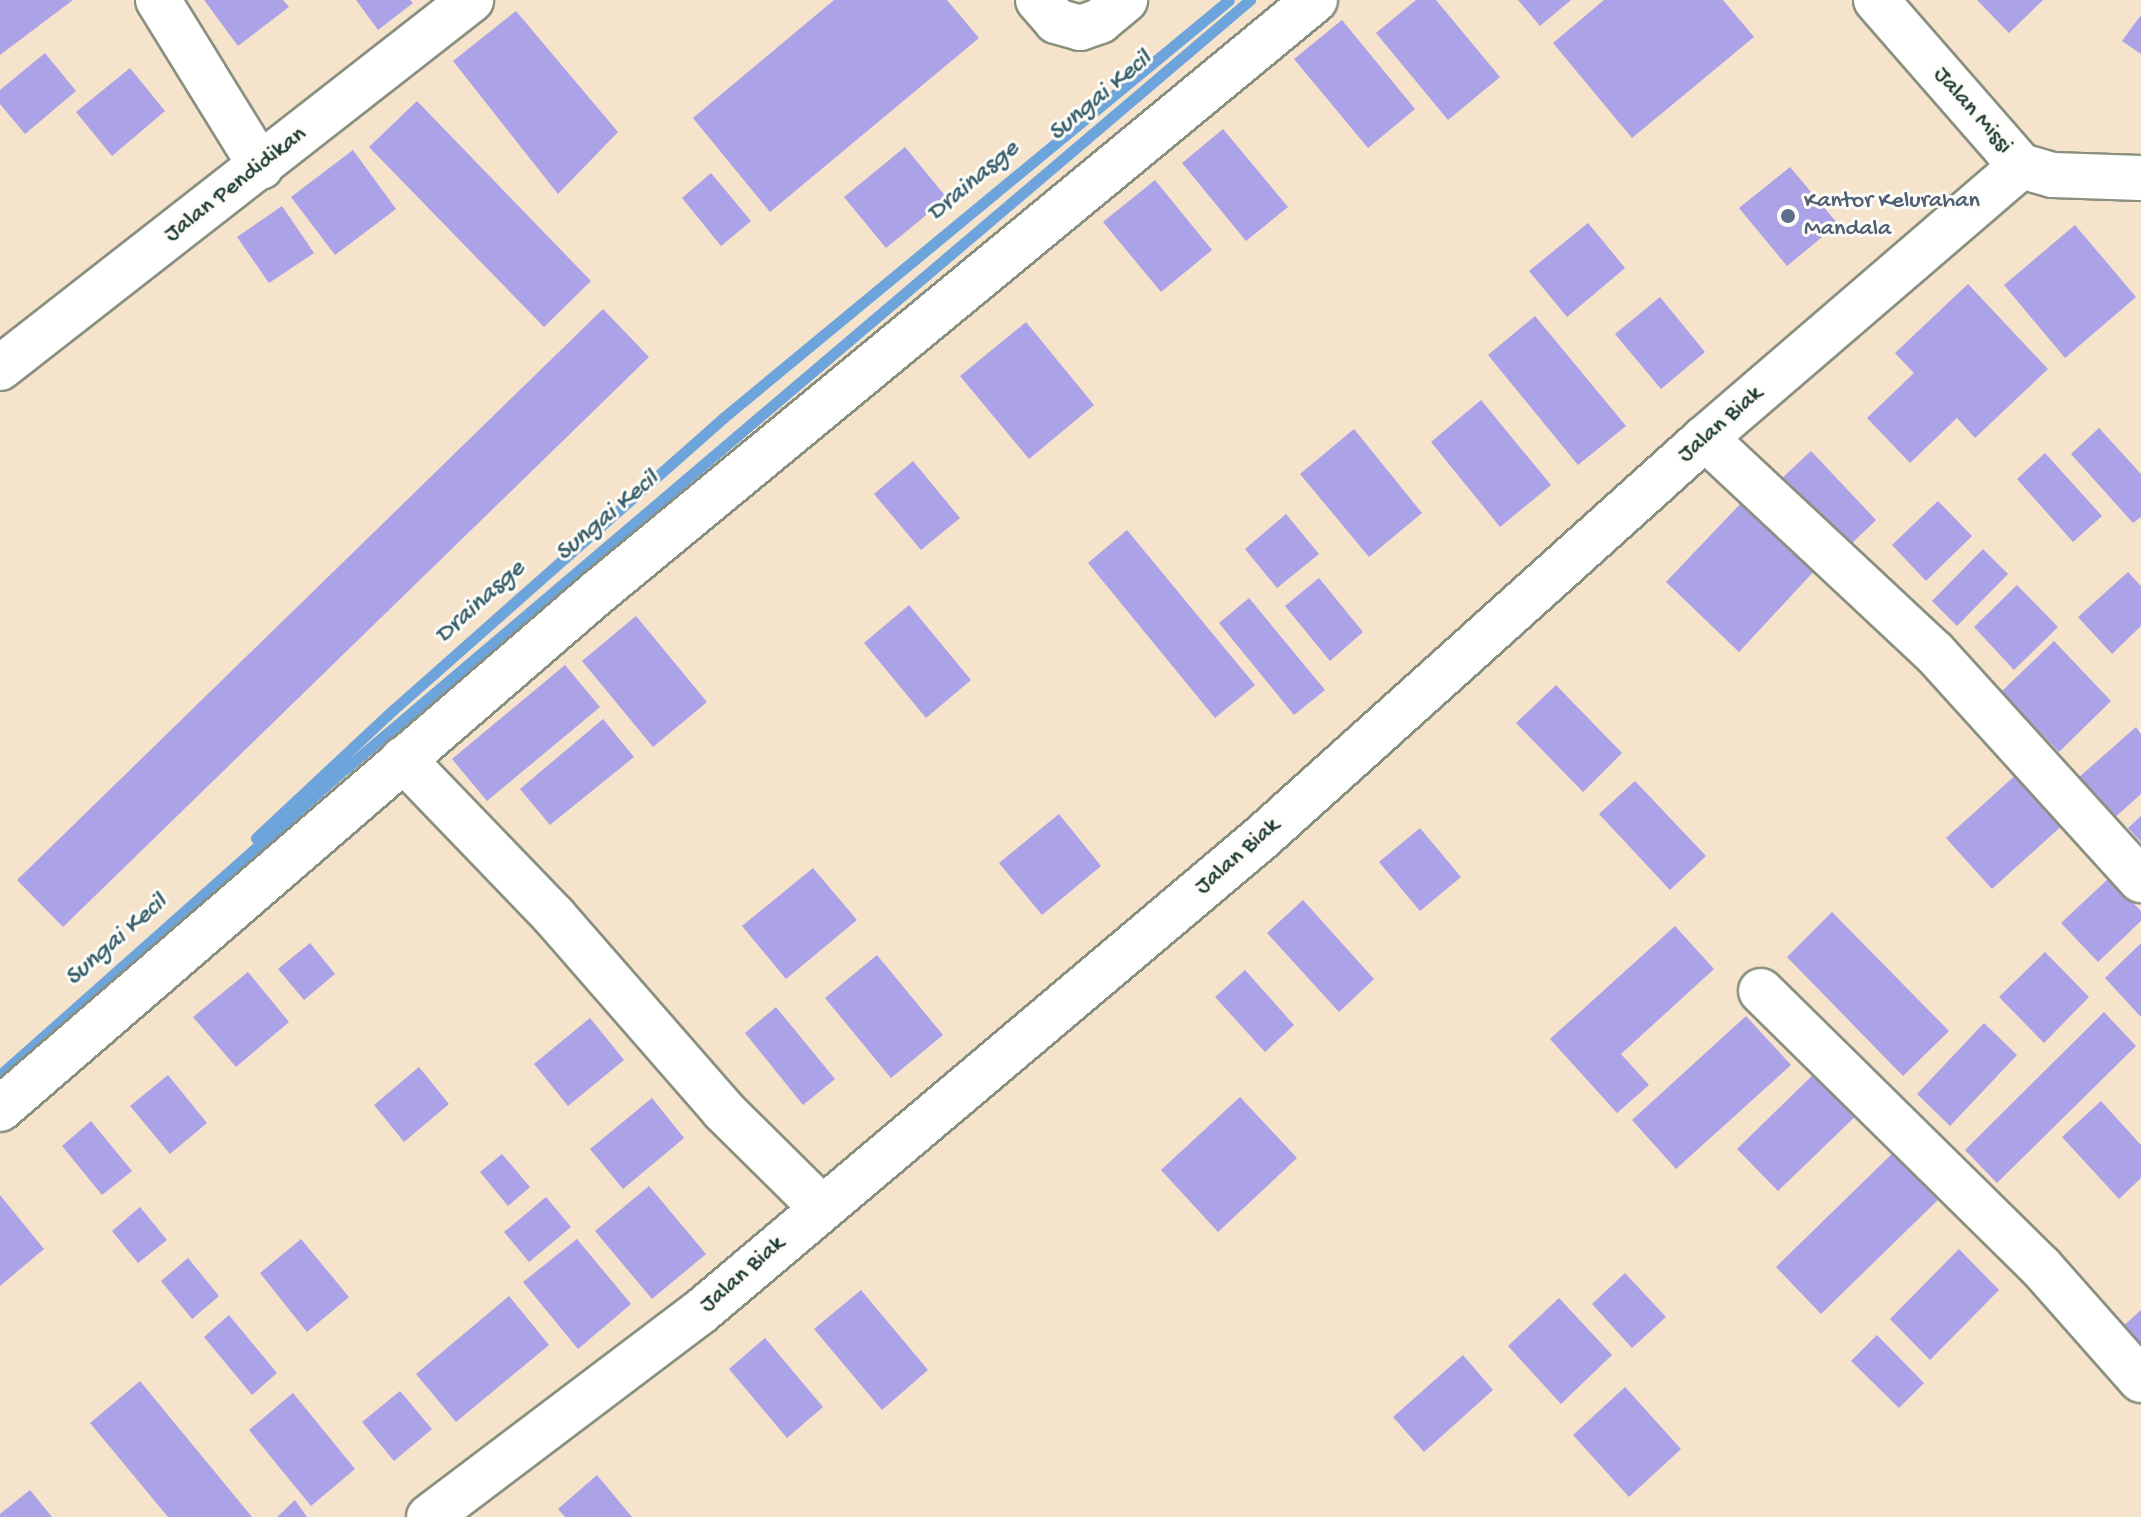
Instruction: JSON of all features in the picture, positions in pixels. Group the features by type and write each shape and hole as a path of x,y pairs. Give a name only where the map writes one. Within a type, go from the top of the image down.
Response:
{"street":[{"path":"158,0 261,167"},
{"name":"Jalan Pendidikan","path":"0,368 471,0"},
{"path":"1038,0 1056,21 1080,28 1100,21 1125,0"},
{"path":"0,1109 598,592 1315,0"},
{"name":"Jalan Missi","path":"1876,0 2021,166 2053,175 2141,178"},
{"name":"Jalan Biak","path":"429,1517 699,1313 1260,839 1705,438 2021,166"},
{"path":"1705,438 1934,652 2141,880"},
{"path":"403,759 554,916 723,1110 821,1207"},
{"path":"1761,991 2041,1267 2141,1380"}],"building":[{"path":"0,0 73,0 0,55"},
{"path":"204,0 283,0 289,7 238,46"},
{"path":"356,0 410,0 413,3 378,30"},
{"path":"834,0 947,0 979,38 770,212 693,118"},
{"path":"1416,0 1436,0 1500,77 1448,120 1376,33"},
{"path":"1518,0 1571,0 1540,26"},
{"path":"1604,0 1723,0 1754,37 1632,138 1553,43"},
{"path":"1977,0 2043,0 2009,33"},
{"path":"516,11 618,132 558,194 453,61"},
{"path":"2141,15 2141,54 2122,41"},
{"path":"1342,20 1415,109 1368,148 1294,59"},
{"path":"45,53 76,91 25,134 0,104 0,90"},
{"path":"130,68 165,111 112,156 76,112"},
{"path":"417,101 591,281 544,327 369,147"},
{"path":"1223,129 1288,207 1246,241 1182,163"},
{"path":"905,147 947,198 886,248 844,197"},
{"path":"353,150 396,209 335,255 291,197"},
{"name":"Kantor Kelurahan Mandala","path":"1790,167 1838,224 1787,266 1739,208"},
{"path":"711,173 751,221 721,246 682,198"},
{"path":"1155,180 1212,250 1161,292 1103,222"},
{"path":"282,206 314,253 269,283 237,237"},
{"path":"1588,223 1625,268 1567,317 1529,271"},
{"path":"2075,225 2136,297 2065,358 2004,285"},
{"path":"1968,284 2048,369 1975,438 1957,418 1910,463 1867,418 1914,373 1895,353"},
{"path":"1660,297 1705,352 1661,389 1615,334"},
{"path":"603,309 649,357 63,927 17,880"},
{"path":"1535,316 1626,426 1578,465 1488,355"},
{"path":"1026,322 1094,405 1029,459 960,376"},
{"path":"1481,400 1551,485 1500,527 1431,442"},
{"path":"2099,428 2141,474 2141,517 2133,523 2071,454"},
{"path":"1354,429 1422,513 1369,557 1300,474"},
{"path":"1811,451 1876,520 1845,550 1780,480"},
{"path":"2045,453 2102,516 2073,542 2017,479"},
{"path":"913,461 960,518 921,550 874,494"},
{"path":"1744,500 1816,569 1739,652 1666,582"},
{"path":"1938,501 1972,536 1926,581 1892,545"},
{"path":"1286,514 1319,554 1277,588 1245,549"},
{"path":"1127,530 1255,685 1215,718 1088,563"},
{"path":"1983,549 2008,574 1957,626 1932,601"},
{"path":"2128,572 2141,586 2141,626 2112,654 2078,617"},
{"path":"1319,578 1363,632 1330,661 1285,606"},
{"path":"2017,585 2058,627 2014,670 1974,627"},
{"path":"1249,598 1325,690 1294,715 1219,623"},
{"path":"909,605 971,680 926,718 864,643"},
{"path":"636,616 707,702 653,747 582,661"},
{"path":"2054,641 2111,701 2059,752 2001,692"},
{"path":"565,665 600,707 487,801 452,759"},
{"path":"1556,685 1622,753 1583,792 1516,723"},
{"path":"603,719 634,757 550,825 520,789"},
{"path":"2136,727 2141,734 2141,794 2113,819 2078,778"},
{"path":"2019,772 2065,823 1992,889 1946,838"},
{"path":"1635,781 1706,856 1670,890 1599,814"},
{"path":"1059,814 1101,866 1042,915 999,863"},
{"path":"2141,816 2141,842 2128,828"},
{"path":"1420,828 1461,877 1420,911 1379,862"},
{"path":"813,868 857,920 786,979 742,926"},
{"path":"2109,878 2141,911 2141,921 2098,962 2061,923"},
{"path":"1303,900 1374,979 1339,1012 1267,933"},
{"path":"1832,912 1949,1031 1903,1076 1787,957"},
{"path":"1675,926 1714,969 1621,1054 1649,1085 1617,1113 1550,1039"},
{"path":"310,943 335,974 304,1000 278,969"},
{"path":"2141,943 2141,1017 2105,978"},
{"path":"2045,952 2089,997 2044,1043 1999,997"},
{"path":"877,955 943,1035 891,1078 825,998"},
{"path":"1245,970 1294,1025 1265,1052 1215,997"},
{"path":"248,972 289,1022 236,1067 193,1017"},
{"path":"776,1007 835,1079 803,1105 745,1033"},
{"path":"2104,1012 2136,1046 1997,1183 1965,1150"},
{"path":"1746,1016 1791,1065 1676,1169 1632,1120"},
{"path":"590,1018 624,1060 568,1106 534,1064"},
{"path":"1984,1023 2017,1055 1950,1126 1917,1094"},
{"path":"419,1067 449,1104 404,1142 374,1105"},
{"path":"1820,1068 1861,1111 1778,1191 1737,1149"},
{"path":"168,1075 207,1123 170,1154 130,1106"},
{"path":"1240,1097 1297,1158 1218,1232 1161,1170"},
{"path":"652,1098 684,1138 623,1189 590,1149"},
{"path":"2101,1101 2141,1145 2141,1178 2119,1199 2062,1137"},
{"path":"91,1121 132,1171 102,1195 62,1146"},
{"path":"1898,1148 1943,1195 1821,1314 1776,1267"},
{"path":"502,1154 530,1187 508,1206 480,1172"},
{"path":"649,1186 706,1254 652,1299 595,1231"},
{"path":"0,1195 44,1249 0,1286"},
{"path":"546,1197 571,1227 529,1262 504,1232"},
{"path":"140,1207 167,1240 138,1263 112,1231"},
{"path":"301,1239 349,1297 307,1332 260,1273"},
{"path":"577,1239 631,1304 578,1349 523,1282"},
{"path":"1959,1249 1999,1290 1930,1360 1890,1319"},
{"path":"188,1258 219,1296 192,1319 161,1281"},
{"path":"1625,1273 1666,1317 1632,1348 1592,1304"},
{"path":"861,1290 928,1370 882,1410 814,1329"},
{"path":"509,1296 549,1345 456,1422 416,1374"},
{"path":"1559,1298 1612,1355 1561,1404 1508,1346"},
{"path":"2141,1310 2141,1375 2109,1339"},
{"path":"229,1315 277,1373 252,1395 204,1337"},
{"path":"1877,1335 1924,1383 1899,1408 1851,1361"},
{"path":"765,1338 823,1407 787,1438 729,1369"},
{"path":"1463,1355 1493,1390 1424,1452 1393,1417"},
{"path":"140,1381 252,1517 168,1517 90,1423"},
{"path":"1625,1387 1681,1449 1629,1497 1573,1435"},
{"path":"400,1391 432,1429 394,1461 362,1422"},
{"path":"293,1393 355,1469 311,1506 249,1430"},
{"path":"597,1475 632,1517 565,1517 558,1509"},
{"path":"30,1490 52,1517 0,1517 0,1514"},
{"path":"295,1500 307,1517 277,1517"}],"waterway":[{"name":"Drainasge","path":"256,838 393,710 723,418 1229,0"},
{"name":"Sungai Kecil","path":"0,1075 345,769 1250,0"}],"place":[{"name":"Kantor Kelurahan Mandala","path":"1788,216"}]}
